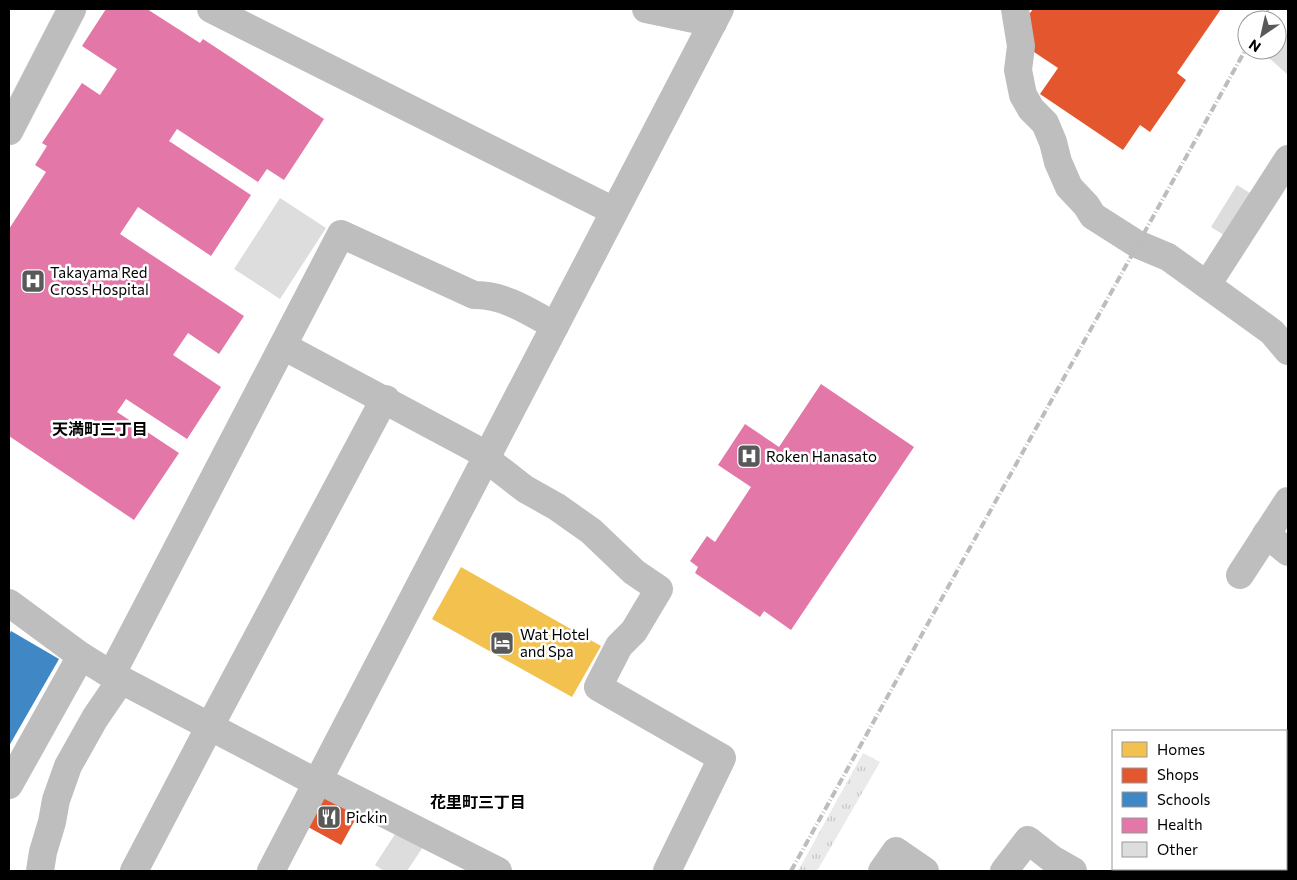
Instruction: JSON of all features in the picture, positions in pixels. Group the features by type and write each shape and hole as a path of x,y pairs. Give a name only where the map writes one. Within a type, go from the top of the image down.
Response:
{"main road":[{"path":"9,131 72,9"}],"street":[{"path":"211,9 244,16 614,211"},
{"path":"271,871 717,16 646,9"},
{"path":"1015,9 1021,46 1018,70 1023,95 1030,109 1045,123 1069,188 1086,205 1093,216 1137,244 1168,257 1272,332 1288,351"},
{"path":"1207,285 1288,159"},
{"path":"40,871 56,800 68,766 116,677 118,662 341,234 474,295 486,295 512,303 556,326"},
{"path":"283,346 386,400 486,456 525,489 557,507 591,530 634,572 659,589 634,631 619,646 598,687 722,758 667,871"},
{"path":"134,871 378,409 386,400"},
{"path":"1240,575 1288,501"},
{"path":"1266,534 1288,552"},
{"path":"9,603 81,656 116,677 306,777 318,780 498,871"},
{"path":"9,785 81,656"},
{"path":"1004,871 1028,840 1052,859 1073,871"},
{"path":"882,871 896,850 925,871"}],"green space":[{"path":"863,753 880,762 817,871 798,871"}],"building: Homes":[{"path":"461,567 601,646 572,697 432,619"}],"building: Shops":[{"path":"1033,9 1221,9 1177,73 1186,80 1150,132 1140,125 1123,150 1040,94 1058,68 1034,52 1028,16"},
{"path":"327,792 360,811 341,845 308,827"}],"building: Schools":[{"path":"11,631 59,659 9,746 9,635"}],"building: Health":[{"name":"Takayama Red Cross Hospital","path":"106,9 147,9 200,43 203,39 324,119 284,180 267,169 258,182 177,129 169,141 251,195 211,256 138,207 120,234 244,316 219,354 188,333 173,355 221,387 187,439 126,399 117,412 179,453 134,520 9,436 9,229 46,172 35,165 47,146 42,143 82,83 100,95 117,69 82,46"},
{"path":"821,384 914,447 791,630 764,611 760,617 695,573 698,567 690,561 707,536 715,542 751,487 718,465 745,424 779,447"}],"building: Other":[{"path":"1288,32 1288,75 1271,60 1287,60"},
{"path":"1237,185 1253,195 1227,237 1211,227"},
{"path":"280,198 326,228 280,299 234,269"},
{"path":"397,831 423,847 407,871 384,871 375,865"}],"railway":[{"path":"791,871 1240,60"}],"place":[{"name":"Takayama Red Cross Hospital","path":"33,281"},
{"name":"Roken Hanasato","path":"749,456"},
{"name":"Wat Hotel and Spa","path":"502,643"},
{"name":"Pickin","path":"329,817"}],"district":[{"name":"天満町三丁目","path":"100,428"},
{"name":"花里町三丁目","path":"478,801"}]}
